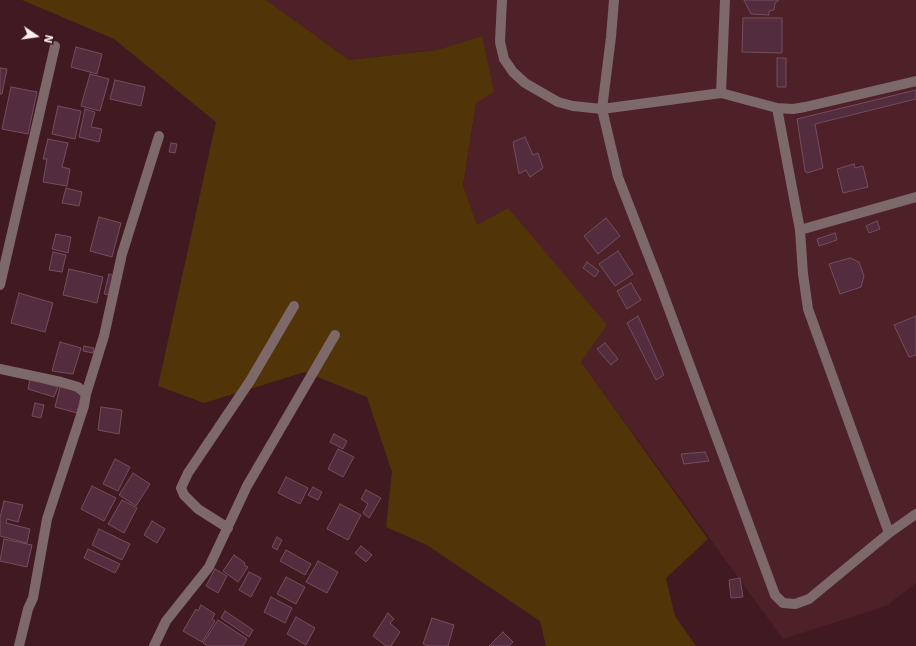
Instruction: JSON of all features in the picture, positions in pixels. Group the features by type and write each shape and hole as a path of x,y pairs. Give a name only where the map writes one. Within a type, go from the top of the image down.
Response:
{"street":[{"path":"502,0 500,42 504,60 524,83 558,102 573,106 602,109 721,93 777,108 793,109 916,80"},
{"path":"614,0 602,109 618,177 660,284 775,595 783,603 795,604 809,599 916,514"},
{"path":"721,93 725,0"},
{"path":"0,285 54,46"},
{"path":"777,108 800,230 803,274 808,309 889,534"},
{"path":"19,646 28,608 33,598 47,519 84,406 86,394 104,336 122,254 159,136"},
{"path":"800,230 916,197"},
{"path":"228,528 198,509 184,495 181,488 188,473 250,381 294,306"},
{"path":"154,646 170,616 209,567 247,486 335,335"},
{"path":"0,369 61,382 78,387 86,394"}],"shaded area":[{"path":"22,0 266,0 349,60 437,50 482,36 494,92 476,103 463,185 477,225 508,208 607,325 581,362 708,539 666,578 675,616 696,646 546,646 540,621 427,545 386,527 392,472 367,397 305,372 204,403 158,386 216,122 114,39"},
{"path":"266,0 916,0 916,583 886,606 783,639 581,362 477,225 463,185 476,103 482,36 437,50 349,60"}],"building":[{"path":"744,0 779,0 775,3 774,10 769,11 769,15 751,14"},
{"path":"743,18 782,18 782,53 742,52"},
{"path":"76,47 102,54 97,74 71,67"},
{"path":"777,58 786,58 786,87 777,87"},
{"path":"0,68 7,69 2,94 0,94"},
{"path":"90,74 109,79 100,111 81,106"},
{"path":"115,80 145,87 141,106 110,99"},
{"path":"11,87 37,92 28,134 2,129"},
{"path":"916,90 916,99 815,124 823,168 807,173 805,171 797,119"},
{"path":"58,106 81,111 75,139 52,134"},
{"path":"85,109 95,112 91,127 102,129 99,142 79,137"},
{"path":"525,137 533,155 538,153 543,168 530,177 526,170 519,174 513,142"},
{"path":"48,139 68,143 62,167 70,169 67,186 43,182 47,159 43,159"},
{"path":"171,143 177,144 175,153 169,152"},
{"path":"854,164 855,168 863,166 868,187 843,193 837,169"},
{"path":"66,188 82,192 79,206 62,203"},
{"path":"99,217 121,223 112,257 90,251"},
{"path":"606,218 620,236 598,254 584,236"},
{"path":"877,221 880,229 869,233 866,226"},
{"path":"835,233 837,240 819,246 817,239"},
{"path":"56,234 71,237 68,253 52,249"},
{"path":"618,251 633,274 615,286 599,264"},
{"path":"53,252 66,255 62,272 49,270"},
{"path":"850,258 859,262 864,276 861,287 840,294 829,264"},
{"path":"587,262 599,271 595,277 583,268"},
{"path":"69,269 103,277 97,303 63,295"},
{"path":"109,274 114,276 109,295 104,294"},
{"path":"631,283 641,300 627,309 617,291"},
{"path":"19,293 53,303 45,332 11,323"},
{"path":"638,316 664,375 656,380 627,323"},
{"path":"916,316 916,355 909,357 894,325"},
{"path":"60,342 81,348 73,374 52,371"},
{"path":"605,343 618,359 611,365 597,349"},
{"path":"84,346 94,348 93,353 83,351"},
{"path":"30,379 58,387 54,397 28,389"},
{"path":"60,387 82,392 77,413 55,407"},
{"path":"35,403 44,405 41,418 32,416"},
{"path":"101,407 122,410 119,434 98,430"},
{"path":"334,434 347,441 343,449 330,442"},
{"path":"338,449 354,457 343,477 328,469"},
{"path":"705,452 709,461 684,464 681,454"},
{"path":"115,459 130,467 118,491 103,484"},
{"path":"133,473 150,484 136,506 119,495"},
{"path":"286,477 308,488 300,504 278,493"},
{"path":"92,486 116,498 104,521 81,509"},
{"path":"313,487 322,492 318,500 308,495"},
{"path":"366,490 381,498 369,518 363,513 368,504 361,499"},
{"path":"122,500 137,508 124,533 108,524"},
{"path":"4,501 23,505 18,522 7,519 6,523 30,529 27,543 0,536 0,518"},
{"path":"340,504 361,515 348,540 327,529"},
{"path":"152,521 165,529 157,543 144,535"},
{"path":"99,529 130,544 122,560 92,545"},
{"path":"277,537 282,540 277,550 272,547"},
{"path":"4,539 32,545 27,567 0,561"},
{"path":"361,546 372,555 366,562 355,553"},
{"path":"88,549 120,564 115,573 84,558"},
{"path":"286,550 311,564 305,575 280,561"},
{"path":"234,555 248,567 238,582 223,571"},
{"path":"318,561 338,572 327,593 306,582"},
{"path":"215,569 227,576 218,593 206,586"},
{"path":"249,572 261,578 251,597 239,590"},
{"path":"286,577 305,587 296,604 277,594"},
{"path":"740,578 743,597 731,598 729,580"},
{"path":"271,597 292,608 285,623 264,612"},
{"path":"201,605 215,614 212,619 215,621 202,642 183,631 196,609 198,611"},
{"path":"225,611 253,630 249,637 221,618"},
{"path":"388,613 394,619 390,623 400,632 391,646 386,646 373,636"},
{"path":"296,617 315,628 306,645 287,634"},
{"path":"432,618 454,625 448,646 430,646 423,644"},
{"path":"218,620 247,639 243,646 208,646 203,643"},
{"path":"503,632 513,642 509,646 489,646"}]}
